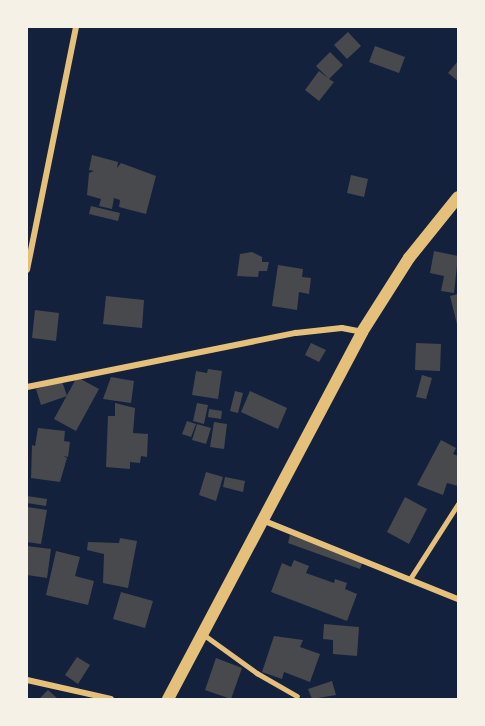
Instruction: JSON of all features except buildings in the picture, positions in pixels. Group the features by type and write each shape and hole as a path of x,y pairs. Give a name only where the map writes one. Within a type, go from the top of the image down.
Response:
{"main road":[{"path":"168,699 261,519 362,332 409,258 458,197"}],"street":[{"path":"27,270 76,27"},
{"path":"27,387 296,333 342,328 362,332"},
{"path":"261,519 458,599"},
{"path":"27,680 111,699"}],"lane":[{"path":"410,579 458,504"},
{"path":"203,634 256,673 297,696"}]}
